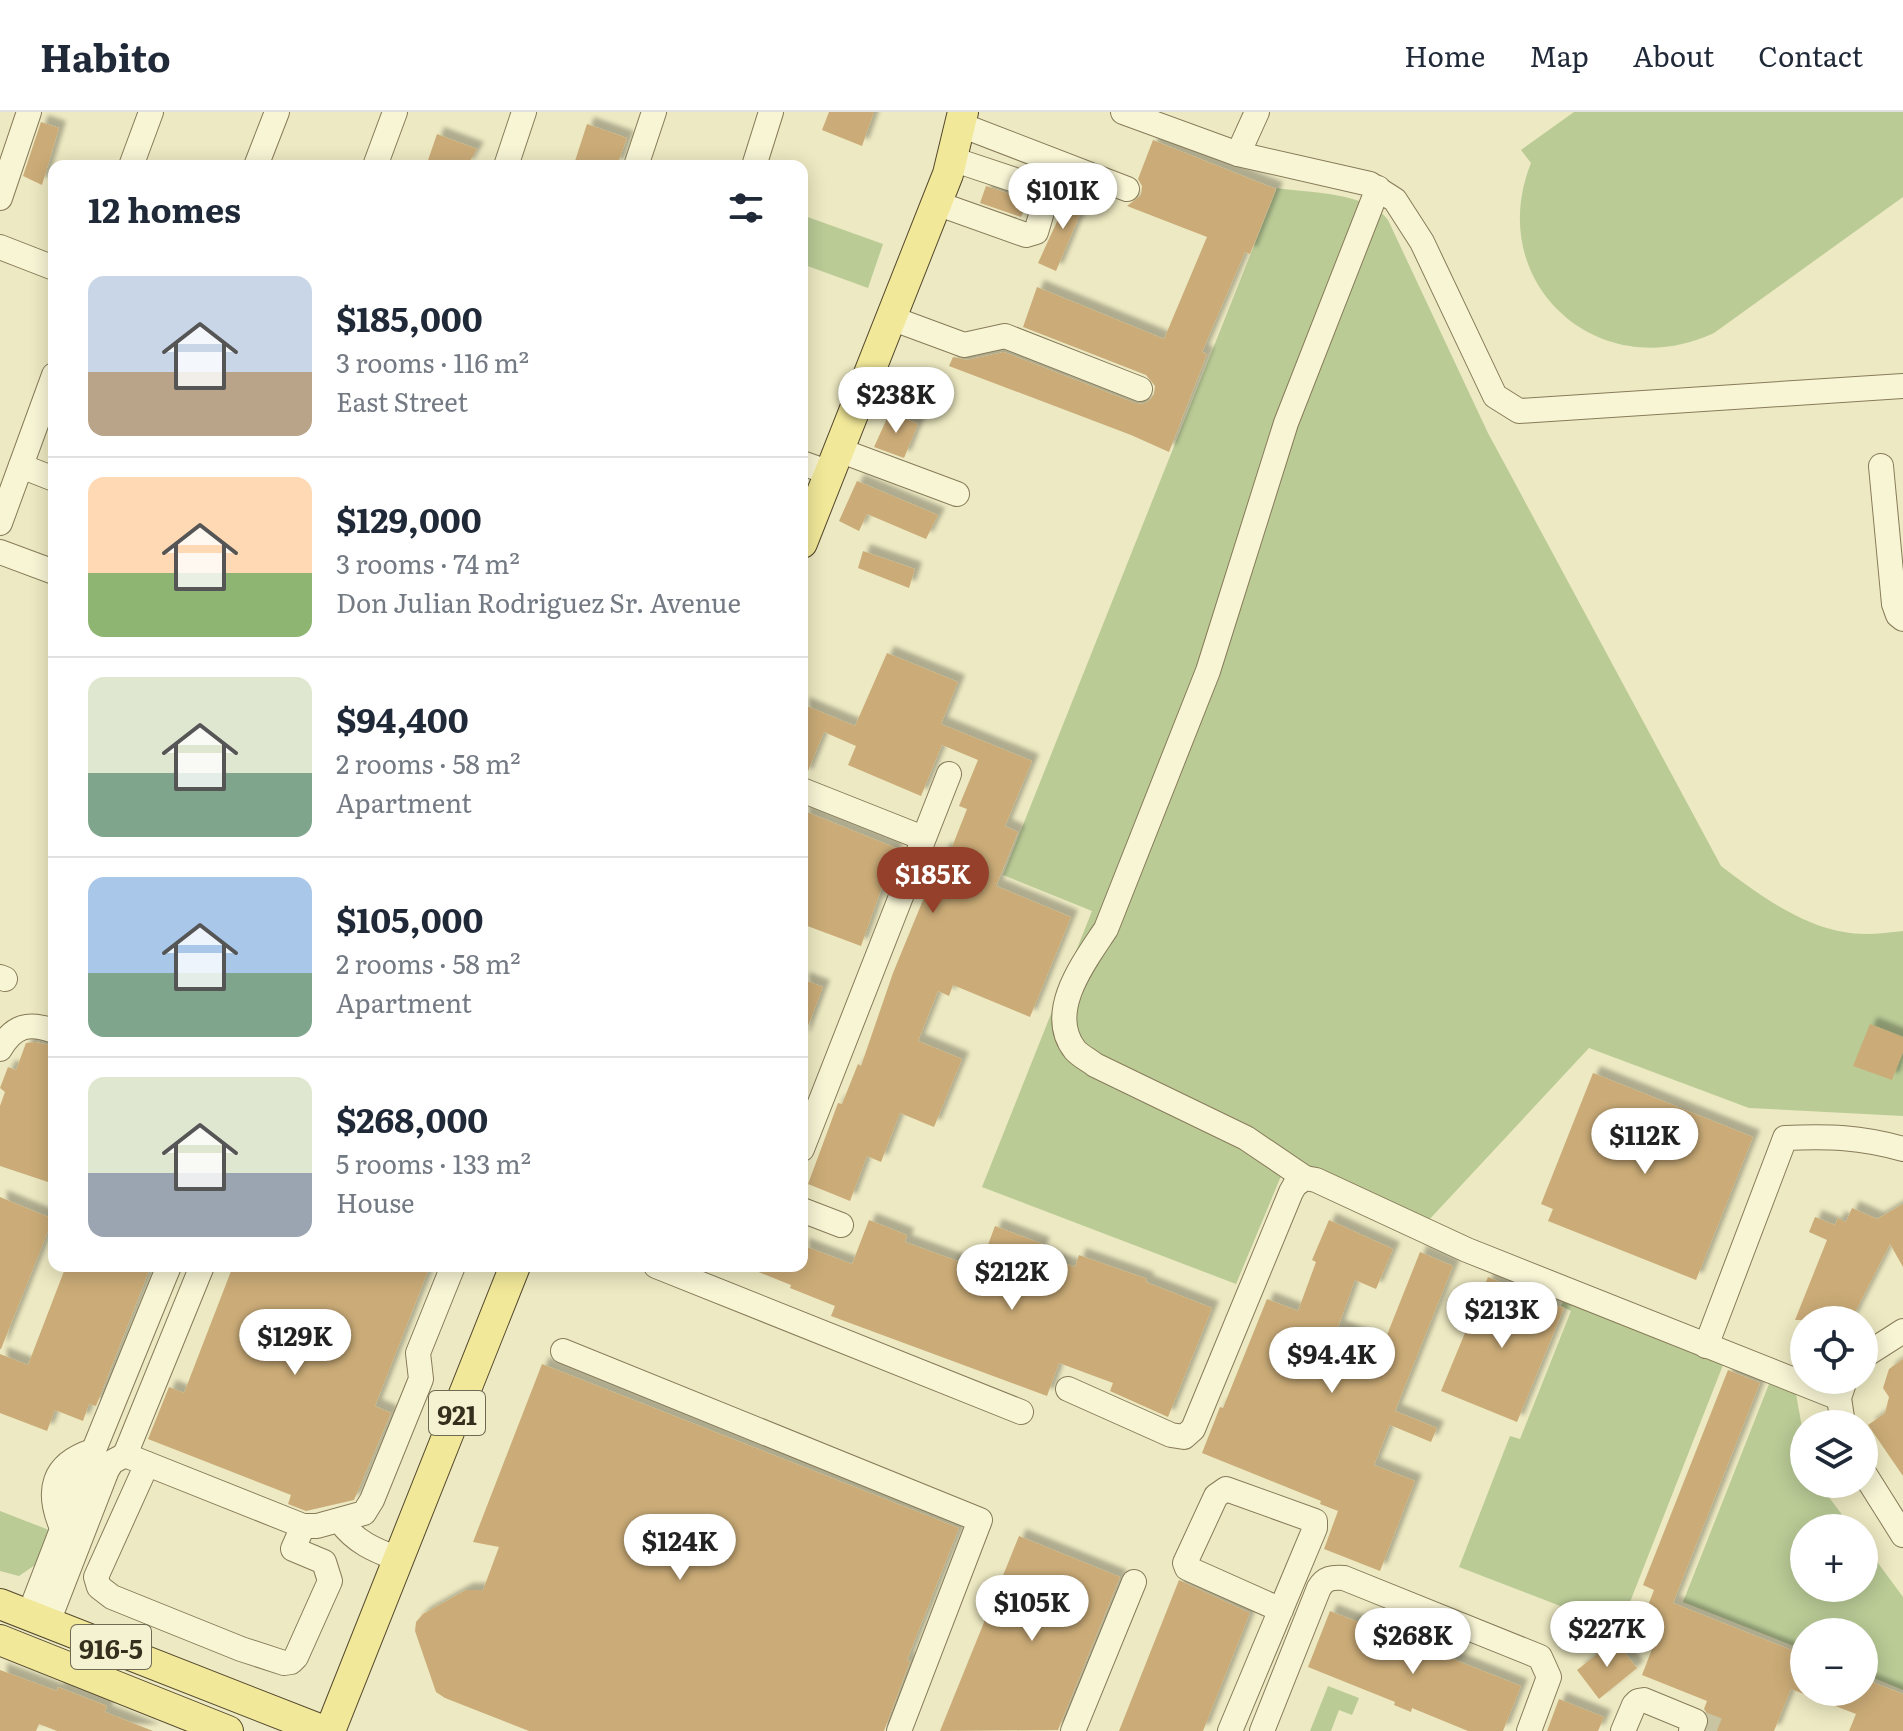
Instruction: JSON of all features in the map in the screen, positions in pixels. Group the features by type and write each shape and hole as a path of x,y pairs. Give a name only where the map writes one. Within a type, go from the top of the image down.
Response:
{"main road":[{"path":"808,521 824,462 891,318 952,159 962,119"},
{"name":"921","path":"327,1731 400,1560 513,1272"},
{"name":"916-5","path":"0,1604 327,1731"},
{"name":"916-5","path":"0,1640 228,1731"}],"street":[{"path":"0,198 29,112"},
{"path":"133,160 151,112"},
{"path":"258,160 277,112"},
{"path":"377,160 395,112"},
{"path":"508,160 524,112"},
{"path":"638,160 654,112"},
{"path":"756,160 771,112"},
{"path":"1123,112 1238,154 1370,184 1395,200 1409,219 1495,396 1519,411 1903,386"},
{"path":"1238,154 1257,112"},
{"path":"962,119 1127,189"},
{"path":"936,203 1026,235 1036,232 1047,195 1039,188 952,159"},
{"path":"1378,188 1286,423 1208,671 1106,929 1081,965 1066,1002 1066,1034 1076,1052 1103,1069 1246,1138 1305,1178 1316,1180 1467,1250 1706,1346 1790,1373"},
{"path":"0,247 48,266"},
{"path":"891,318 964,345 1005,336 1140,389"},
{"path":"0,523 48,394"},
{"path":"824,462 957,494"},
{"path":"21,466 48,477"},
{"path":"1881,466 1894,604 1903,619"},
{"path":"0,552 48,570"},
{"path":"808,1134 949,774"},
{"path":"808,792 923,838"},
{"path":"0,1049 12,1032 37,1025 48,1029"},
{"path":"1706,1346 1785,1138 1823,1136 1866,1139 1903,1149"},
{"path":"1068,1389 1171,1435 1184,1437 1193,1429 1291,1192 1305,1178"},
{"path":"808,1212 841,1225"},
{"path":"38,1619 62,1528 167,1272"},
{"path":"200,1272 96,1577 99,1587 112,1597 231,1645 284,1663 291,1662 330,1581 324,1562 293,1549 303,1526"},
{"path":"38,1619 112,1462 136,1460 303,1526 317,1526 364,1513 421,1379 418,1353 451,1272"},
{"path":"671,1272 1021,1412"},
{"path":"1878,1347 1903,1331"},
{"path":"563,1351 980,1520 899,1731"},
{"path":"1230,1731 1281,1610 1315,1528 1315,1521 1226,1489 1216,1496 1185,1563 1187,1568 1281,1610"},
{"path":"1878,1495 1903,1535"},
{"path":"340,1521 350,1535 366,1546 400,1560"},
{"path":"1262,1731 1319,1588 1324,1580 1335,1577 1359,1583 1532,1651 1540,1657 1549,1677 1529,1731"},
{"path":"1073,1731 1134,1582"},
{"path":"352,1731 347,1722 362,1682 363,1649"},
{"path":"1623,1731 1638,1701 1644,1700 1693,1726"}],"green space":[{"path":"1574,112 1903,112 1903,197 1714,333 1671,346 1630,346 1593,335 1561,313 1537,284 1523,248 1520,207 1531,163 1521,150"},
{"path":"1277,188 1353,199 1379,211 1388,220 1488,433 1721,866 1788,912 1826,928 1866,934 1903,931 1903,1116 1749,1108 1589,1048 1427,1222 1289,1157 1236,1284 982,1187 1092,911 1003,875"},
{"path":"808,217 883,244 868,288 808,266"},
{"path":"1563,1301 1723,1365 1621,1625 1591,1613 1589,1617 1459,1567 1510,1436 1520,1439 1571,1311 1561,1306"},
{"path":"1769,1384 1796,1394 1799,1410 1790,1410 1790,1498 1830,1498 1842,1514 1790,1514 1790,1602 1878,1602 1878,1563 1903,1597 1903,1690 1878,1680 1878,1618 1790,1618 1790,1644 1683,1602"},
{"path":"0,1511 49,1530 35,1565 19,1576 0,1571"},
{"path":"1328,1686 1359,1698 1352,1715 1339,1710 1331,1731 1310,1731"}],"building":[{"path":"829,112 874,112 862,146 822,130"},
{"path":"41,122 59,128 42,185 23,176"},
{"path":"587,124 627,138 619,160 575,160"},
{"path":"437,134 477,149 471,160 428,160"},
{"path":"1153,140 1276,189 1250,254 1245,252 1202,352 1207,354 1169,452 949,366 953,357 967,360 1004,352 1135,403 1143,404 1150,400 1155,386 1146,375 1023,327 1037,287 1164,339 1207,237 1127,206 1141,195 1142,186 1138,179"},
{"path":"986,186 1028,200 1021,217 980,203"},
{"path":"1071,191 1087,198 1056,271 1038,263"},
{"path":"890,412 918,424 904,458 874,447"},
{"path":"857,481 938,515 926,539 867,514 859,531 839,521"},
{"path":"863,551 915,569 909,588 858,568"},
{"path":"887,653 958,682 941,724 1032,761 1005,826 1018,832 996,886 1071,917 1030,1017 953,985 949,996 938,991 918,1041 962,1059 934,1127 900,1113 881,1162 867,1156 850,1201 808,1184 838,1103 842,1104 858,1064 861,1066 893,973 944,849 950,852 967,809 959,806 978,760 942,745 921,796 848,765 856,746 824,732 808,771 808,706 855,726"},
{"path":"808,812 896,848 861,946 808,926"},
{"path":"808,981 823,987 808,1026"},
{"path":"1870,1024 1903,1037 1903,1052 1892,1080 1853,1066"},
{"path":"26,1043 48,1045 48,1182 0,1166 0,1106 5,1092 0,1088 8,1067 16,1070"},
{"path":"1593,1073 1753,1137 1696,1280 1548,1221 1553,1209 1541,1204"},
{"path":"0,1197 48,1217 48,1232 0,1349"},
{"path":"1903,1204 1903,1267 1890,1244 1858,1306 1801,1306 1827,1240 1809,1232 1815,1217 1835,1225 1838,1218 1846,1222 1852,1208 1877,1219"},
{"path":"869,1220 907,1235 905,1242 979,1269 995,1226 1043,1244 1039,1254 1075,1267 1079,1255 1147,1279 1146,1282 1212,1308 1168,1417 1110,1391 1113,1383 1059,1363 1047,1396 831,1316 835,1306 758,1272 808,1272 808,1247 852,1264"},
{"path":"1329,1220 1393,1249 1376,1289 1355,1280 1338,1327 1383,1345 1420,1252 1453,1266 1395,1411 1437,1428 1431,1442 1390,1425 1374,1465 1415,1481 1380,1571 1324,1549 1338,1511 1320,1504 1321,1501 1202,1453 1267,1299 1298,1311 1316,1262 1312,1260"},
{"path":"64,1272 149,1272 96,1406 89,1404 83,1421 55,1410 47,1431 0,1413 0,1354 28,1365"},
{"path":"231,1272 428,1272 375,1406 391,1413 354,1500 306,1511 288,1504 291,1495 148,1439 169,1387 184,1393"},
{"path":"1488,1277 1564,1308 1517,1422 1441,1391"},
{"path":"1903,1359 1903,1476 1878,1440 1878,1418 1885,1413 1889,1397 1883,1388 1889,1369"},
{"path":"542,1364 959,1528 907,1660 910,1661 884,1731 529,1731 436,1692 415,1631 416,1622 423,1614 466,1590 483,1590 499,1547 473,1542"},
{"path":"1728,1370 1760,1383 1673,1603 1790,1649 1790,1691 1774,1731 1707,1731 1710,1718 1704,1709 1707,1701 1642,1675 1657,1636 1639,1629 1654,1590 1643,1585"},
{"path":"1019,1536 1120,1577 1058,1730 940,1731"},
{"path":"1179,1580 1250,1613 1203,1731 1119,1731"},
{"path":"1330,1611 1416,1645 1417,1641 1436,1649 1435,1652 1521,1686 1503,1731 1468,1731 1412,1708 1411,1712 1394,1705 1395,1702 1308,1667"},
{"path":"1615,1640 1637,1668 1599,1699 1577,1670"},
{"path":"0,1670 107,1706 105,1712 153,1731 57,1731 39,1724 36,1731 0,1731"},
{"path":"1878,1684 1903,1694 1903,1731 1849,1731 1856,1714 1835,1706 1878,1706"},
{"path":"1559,1699 1604,1717 1598,1731 1547,1731"}],"tunnel":[{"path":"1695,1721 1721,1731"}]}
